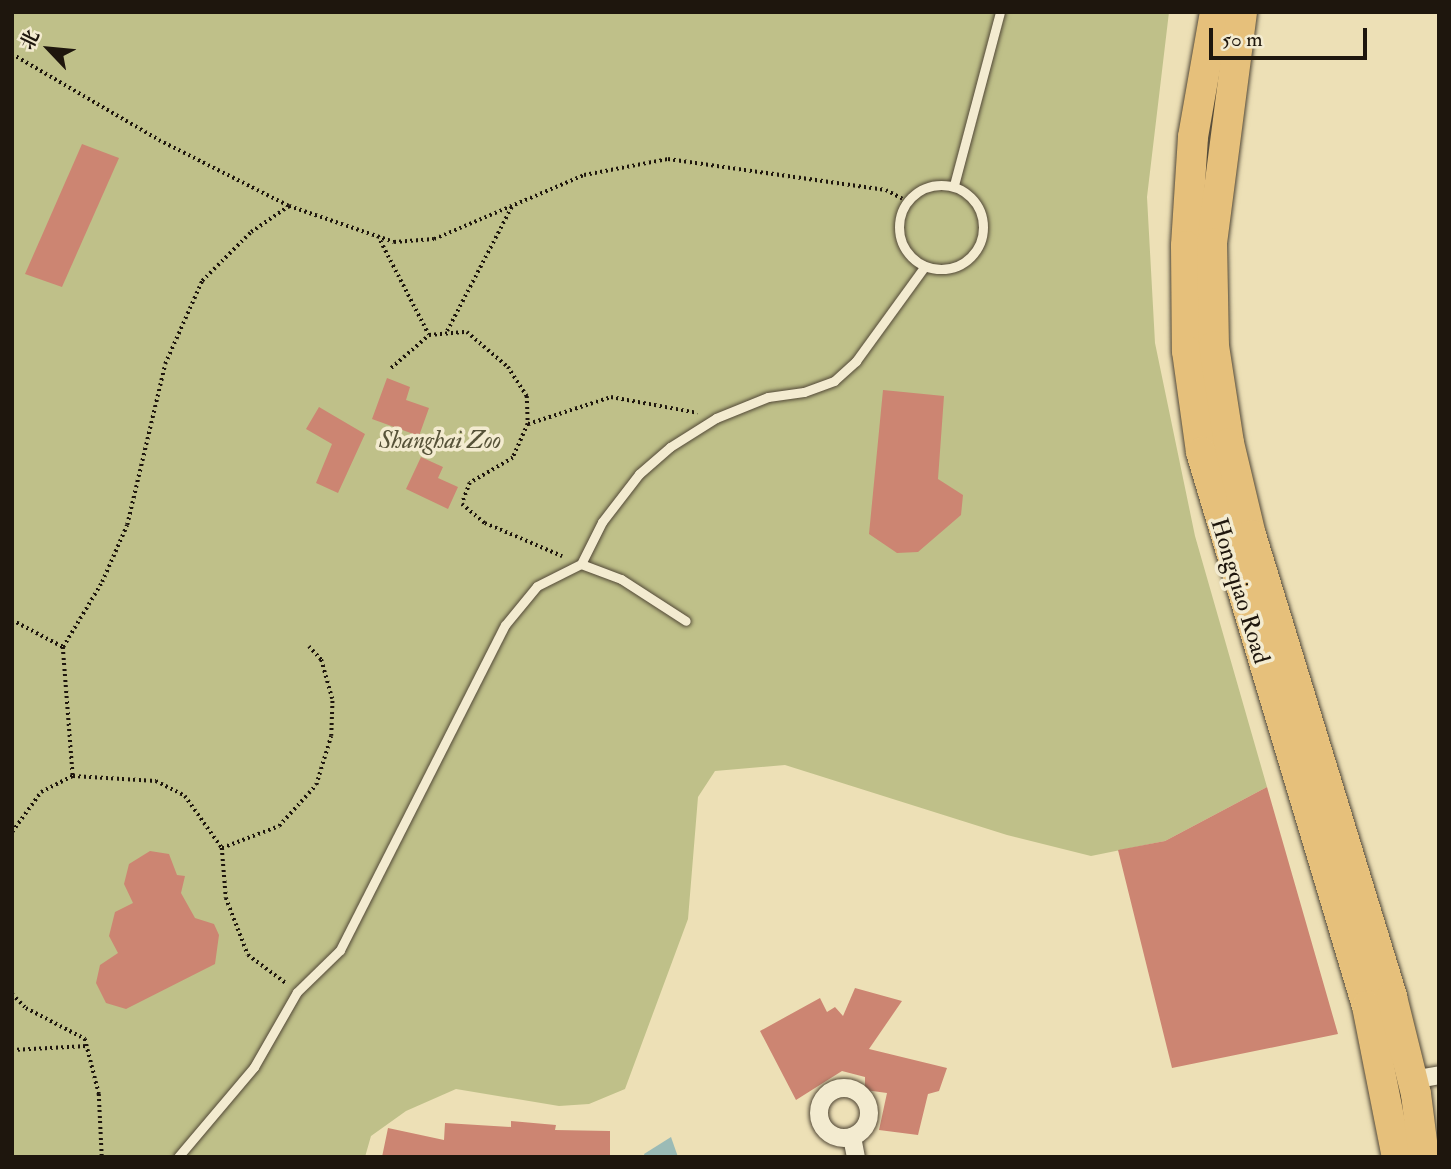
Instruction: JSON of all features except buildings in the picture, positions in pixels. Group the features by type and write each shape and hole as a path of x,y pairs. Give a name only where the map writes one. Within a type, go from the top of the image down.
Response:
{"main road":[{"name":"Hongqiao Road","path":"1215,12 1193,137 1186,246 1187,351 1201,452 1367,1006 1397,1157"},
{"name":"Hongqiao Road","path":"1242,12 1212,243 1214,345 1229,443 1251,535 1392,996 1425,1077 1424,1157"}],"street":[{"path":"852,1137 856,1157"}],"lane":[{"path":"954,186 1000,12"},
{"path":"954,186 967,192 980,209 981,242 958,266 925,266 908,253 899,233 907,201 924,188 954,186"},
{"path":"178,1157 254,1067 297,992 340,950 505,625 537,586 581,564 602,522 639,474 670,447 716,418 768,397 834,381 856,360 925,266"},
{"path":"581,564 621,579 686,621"}],"path":[{"path":"12,54 159,140 289,206 394,242 434,239 584,175 668,159 886,190 907,201"},
{"path":"73,776 63,647 102,582 127,525 165,364 202,281 251,232 289,206"},
{"path":"447,331 512,206"},
{"path":"378,236 429,335"},
{"path":"391,368 429,335 447,331 467,332 508,367 527,397 528,424 513,458 470,483 463,504 485,523 581,564"},
{"path":"528,424 611,397 716,418"},
{"path":"12,620 63,647"},
{"path":"222,848 279,826 316,785 331,736 332,699 321,660 309,647"},
{"path":"12,832 41,792 73,776 156,781 185,796 222,848 226,898 248,955 297,992"},
{"path":"12,994 26,1008 85,1039 99,1094 102,1157"},
{"path":"12,1051 87,1046"}],"green space":[{"name":"Shanghai Zoo","path":"12,12 1169,12 1147,197 1155,343 1195,536 1267,787 1165,841 1091,856 1007,835 785,765 715,771 698,797 688,919 625,1089 589,1104 559,1106 456,1089 406,1111 371,1136 365,1157 12,1157"}],"water":[{"path":"671,1137 678,1157 645,1157 644,1154"}]}
